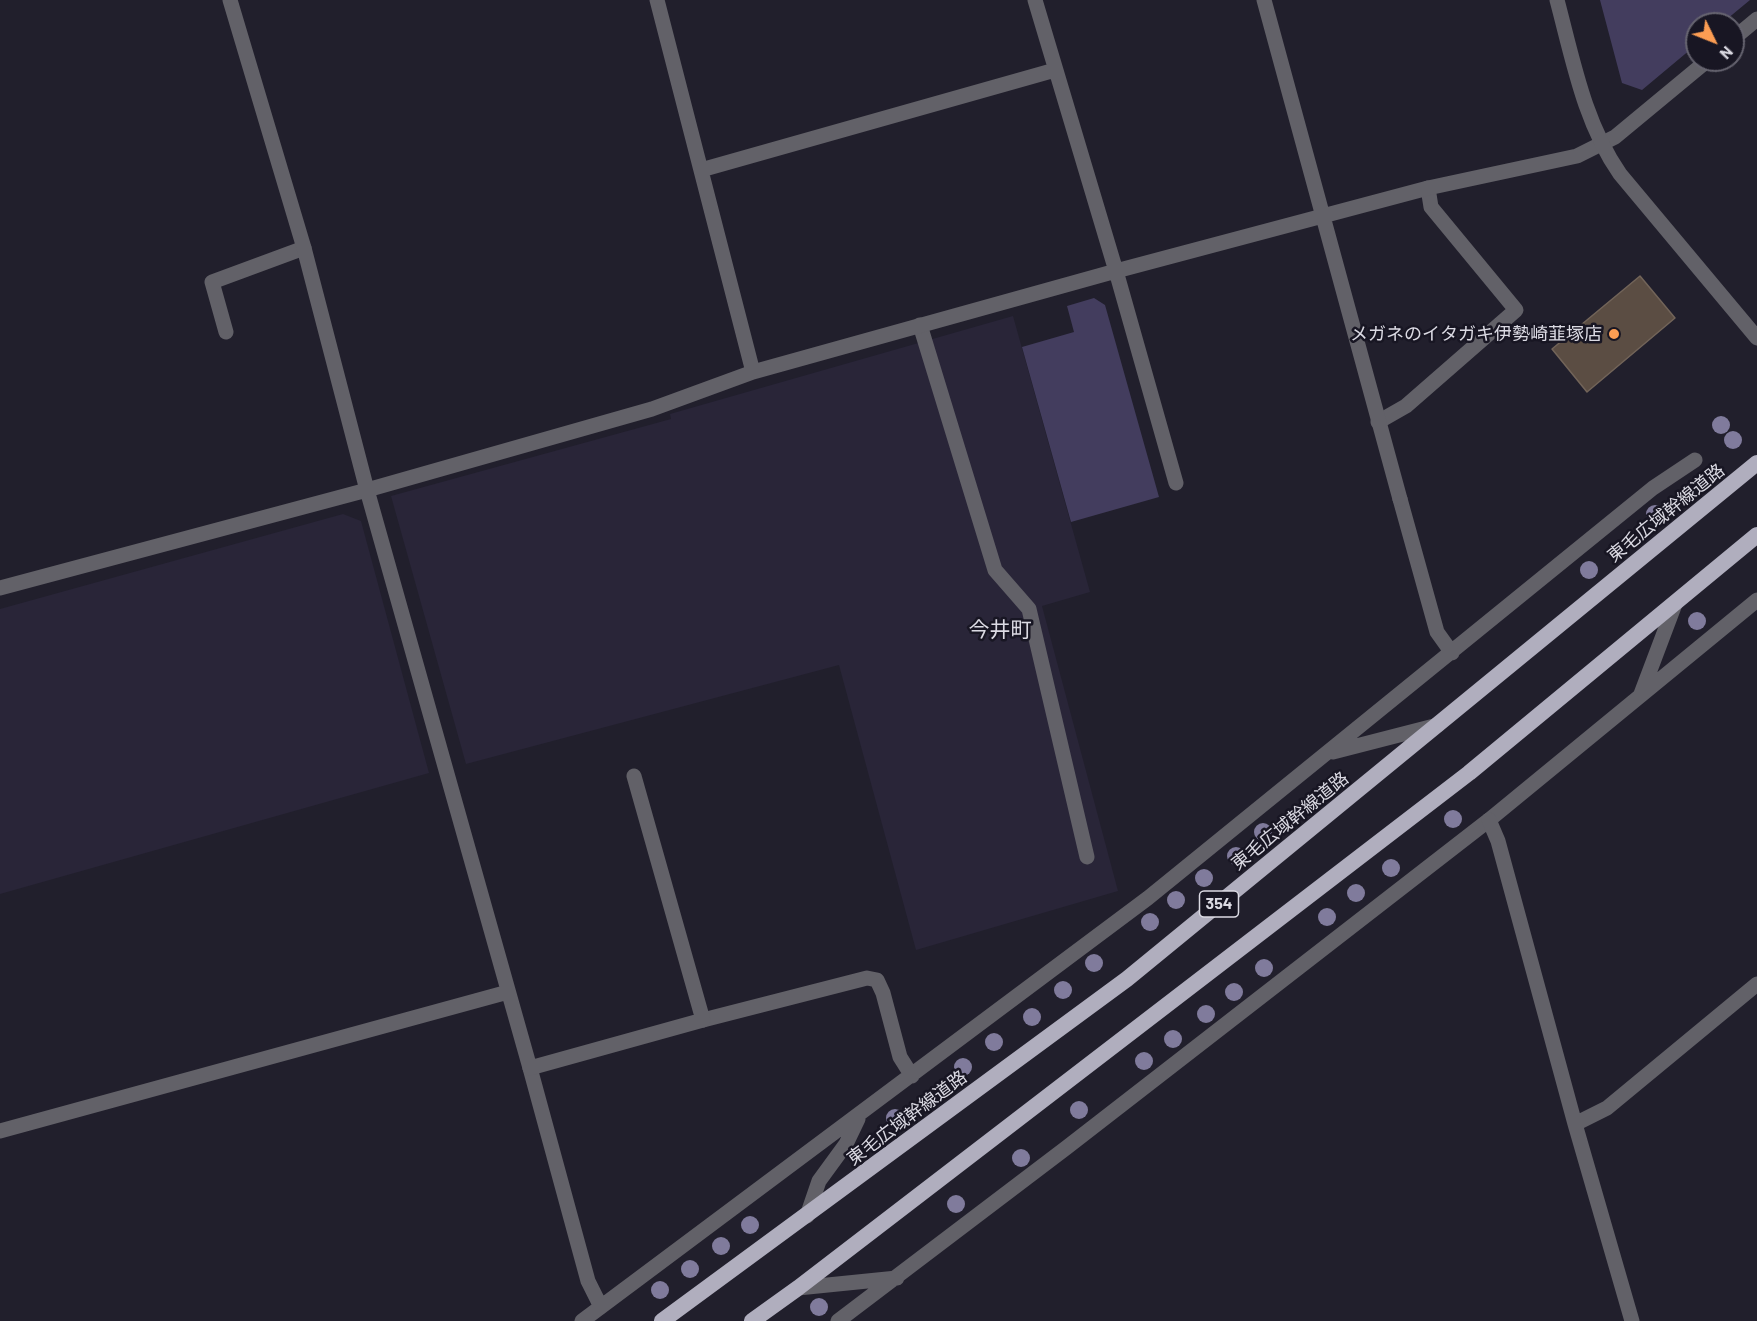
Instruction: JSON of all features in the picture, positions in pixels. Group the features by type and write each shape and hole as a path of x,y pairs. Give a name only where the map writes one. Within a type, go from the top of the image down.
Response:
{"highway":[{"name":"東毛広域幹線道路","path":"662,1321 1127,979 1757,464"},
{"name":"354","path":"752,1321 1469,773 1757,535"}],"street":[{"path":"230,0 304,248 367,490 588,1281 602,1307"},
{"path":"657,0 753,372"},
{"path":"1035,0 1116,271 1176,483"},
{"path":"1264,0 1437,632 1452,653"},
{"path":"1557,0 1585,104 1602,145 1620,174 1757,338"},
{"path":"1745,29 1757,19"},
{"path":"701,170 1055,70"},
{"path":"0,588 367,490 652,408 753,372 1116,271 1428,188 1577,156 1602,145 1694,72"},
{"path":"1378,422 1406,406 1516,310 1431,207 1428,188"},
{"path":"225,333 212,282 304,248"},
{"path":"920,326 995,570 1029,609 1087,857"},
{"path":"582,1321 1149,898 1653,488 1695,460"},
{"path":"838,1321 897,1278 1488,820 1757,600"},
{"path":"1641,695 1675,604"},
{"path":"1327,753 1441,724"},
{"path":"634,776 703,1020"},
{"path":"1488,820 1498,841 1575,1124 1632,1321"},
{"path":"530,1068 867,978 877,980 883,993 900,1058 912,1076"},
{"path":"1575,1124 1607,1108 1757,984"},
{"path":"0,1131 508,992"},
{"path":"807,1216 819,1181 846,1144 860,1115"},
{"path":"798,1288 897,1278"}],"shaded area":[{"path":"1600,0 1750,0 1736,12 1685,12 1685,54 1642,90 1622,83"},
{"path":"1094,298 1105,305 1159,497 1071,522 1022,347 1074,332 1067,306"},
{"path":"1013,316 1090,592 1042,606 1118,891 916,950 839,665 466,764 391,496 671,419 670,414"},
{"path":"343,514 361,521 429,773 0,894 0,609"}],"building":[{"name":"メガネのイタガキ伊勢崎韮塚店","path":"1640,276 1675,318 1587,392 1552,349"}],"place":[{"name":"メガネのイタガキ伊勢崎韮塚店","path":"1614,334"}],"district":[{"name":"今井町","path":"1000,630"}]}
